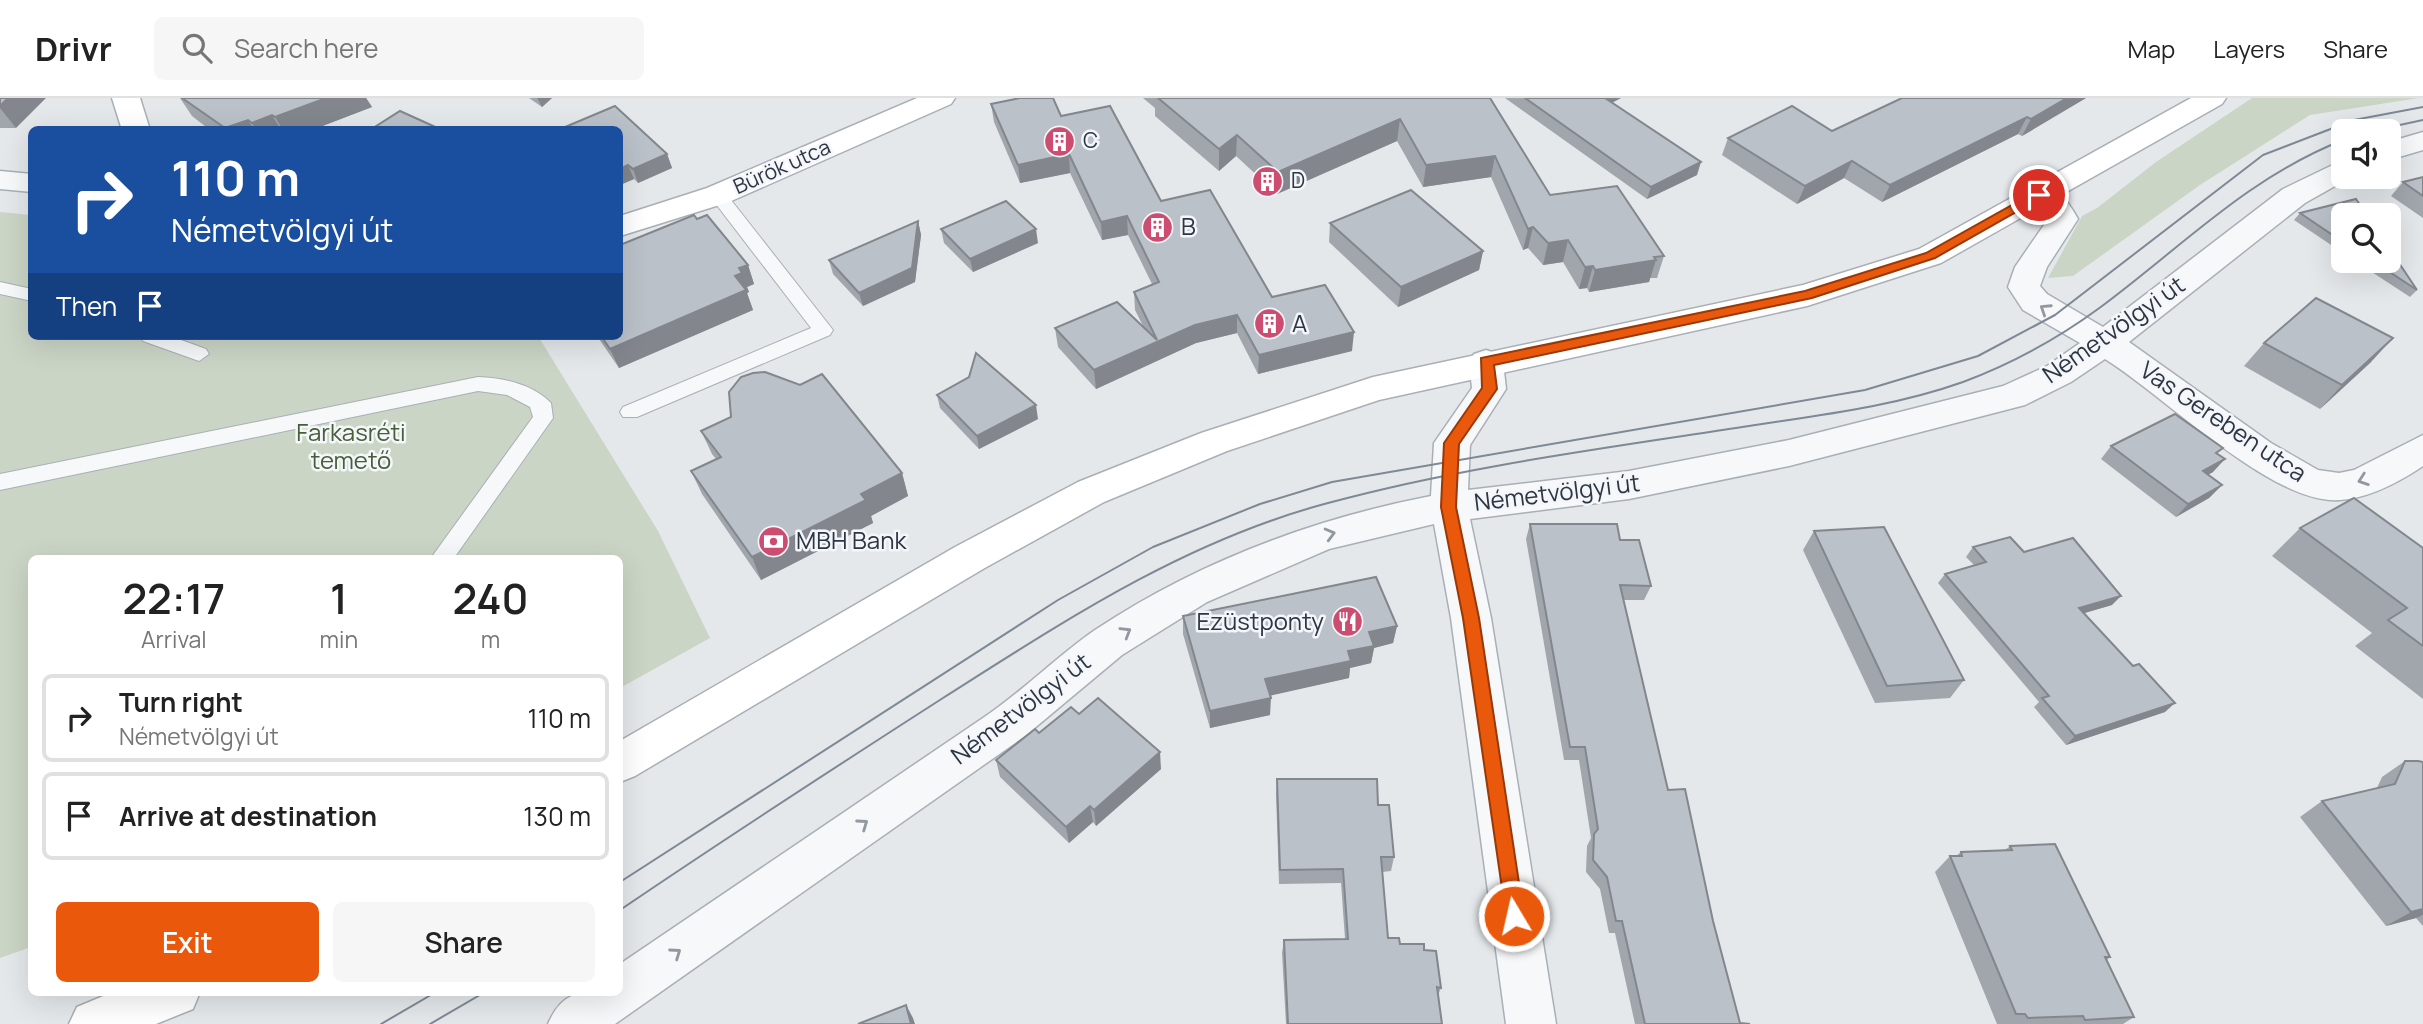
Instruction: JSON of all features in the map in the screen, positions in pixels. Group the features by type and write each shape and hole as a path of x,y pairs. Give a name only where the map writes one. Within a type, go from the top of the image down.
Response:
{"street":[{"path":"125,98 135,126"},
{"name":"Bürök utca","path":"623,225 718,195 941,98"},
{"path":"623,761 969,558 1091,492 1214,442 1373,389 1486,362 1807,295 1930,256 2212,98"},
{"path":"2401,147 2423,141"},
{"name":"Németvölgyi út","path":"623,989 1010,723 1108,643 1193,591 1319,537 1449,507 1629,485 1789,453 2013,396 2059,374 2237,244 2294,196 2331,176"},
{"path":"0,180 28,183"},
{"name":"Vas Gereben utca","path":"2039,195 2055,204 2063,219 2031,267 2024,287 2035,302 2105,342 2255,449 2310,482 2328,487 2349,485 2386,472 2423,448"},
{"path":"1486,362 1489,389 1452,443 1449,507 1471,618 1531,1024"},
{"path":"94,1024 166,996"},
{"name":"Németvölgyi út","path":"573,1024 613,996"}],"lane":[{"path":"630,412 824,330 718,195"},
{"path":"0,288 28,294"},
{"path":"161,340 199,354"},
{"path":"0,482 478,384 498,384 539,402 544,408 543,418 444,555"}],"green space":[{"path":"2252,98 2419,98 2310,115 2200,185 2073,276 2048,278 2082,216 2097,208 2156,162"},
{"name":"Farkasréti temető","path":"0,212 28,215 28,340 540,340 658,531 710,638 623,686 623,555 28,555 28,948 0,958"}],"building":[{"path":"0,98 8,98 0,106"},
{"path":"182,98 326,98 275,117 272,115 252,123 248,120 222,126"},
{"path":"1020,98 1053,98 1061,116 1110,106 1161,201 1210,190 1272,297 1325,285 1354,332 1259,355 1237,315 1195,325 1094,370 1055,328 1117,302 1157,340 1134,292 1159,282 1127,216 1101,222 1069,154 1018,165 991,104"},
{"path":"1158,98 1490,98 1550,195 1617,186 1664,256 1654,257 1656,260 1595,270 1593,266 1585,267 1568,240 1548,243 1533,227 1528,229 1495,156 1426,165 1400,119 1278,172 1237,135 1219,149"},
{"path":"1525,98 1605,98 1701,162 1651,187"},
{"path":"1902,98 2067,98 2031,119 2027,117 1890,185 1852,161 1805,186 1728,138 1792,106 1832,131"},
{"path":"615,106 667,154 633,169 628,165 623,168 623,126 568,126"},
{"path":"400,111 433,126 376,126"},
{"path":"2423,177 2423,196 2403,182"},
{"path":"1411,190 1483,251 1401,287 1330,223"},
{"path":"2356,199 2359,203 2340,203"},
{"path":"1006,201 1036,229 970,259 941,229"},
{"path":"2331,205 2331,234 2300,213"},
{"path":"694,215 697,219 707,215 748,265 739,268 742,273 735,276 746,290 610,349 604,340 623,340 623,244"},
{"path":"918,221 912,268 859,293 829,260"},
{"path":"2401,266 2417,290 2391,273 2401,273"},
{"path":"2316,298 2393,338 2342,385 2264,343"},
{"path":"976,353 1036,405 977,436 937,395 969,377"},
{"path":"765,372 800,385 822,374 902,473 861,494 866,500 752,557 691,471 721,457 701,431 731,417 729,392 741,377"},
{"path":"2175,414 2223,448 2216,453 2225,459 2203,471 2222,485 2188,504 2111,446"},
{"path":"2354,498 2423,548 2423,646 2388,620 2407,608 2300,528"},
{"path":"1530,524 1617,524 1620,540 1639,540 1651,586 1620,585 1668,790 1685,789 1713,921 1740,1023 1750,1024 1645,1024 1622,921 1616,921 1607,877 1593,860 1594,834 1598,829 1585,747 1570,747"},
{"path":"1884,527 1964,680 1887,686 1814,531"},
{"path":"2010,537 2024,552 2073,538 2121,596 2079,608 2133,666 2139,664 2175,703 2075,736 2042,698 2049,696 1945,574 1986,562 1973,547"},
{"path":"1376,577 1397,626 1369,632 1374,646 1348,651 1351,661 1265,679 1271,698 1210,711 1183,616"},
{"path":"1098,698 1160,752 1094,810 1090,806 1066,827 996,760 1035,729 1039,733 1071,707 1079,714"},
{"path":"2405,761 2423,762 2423,909 2411,912 2322,801 2395,784"},
{"path":"1277,779 1377,779 1378,805 1389,805 1394,857 1381,857 1388,938 1399,938 1400,944 1424,944 1424,950 1436,951 1442,1024 1288,1024 1284,940 1348,939 1343,869 1280,870"},
{"path":"2055,844 2110,957 2105,957 2134,1017 2085,1020 2083,1016 2028,1018 2025,1014 2016,1014 1950,856 1962,856 1961,852 2012,850 2010,846"},
{"path":"906,1005 911,1024 858,1024"}],"tram line":[{"path":"623,880 1058,600 1153,547 1260,504 1332,482 1865,390 1978,356 2055,315 2263,155 2354,120 2423,107"},
{"path":"2401,125 2423,120"},
{"path":"623,908 1035,640 1128,586 1225,539 1275,519 1328,503 1429,479 1582,451 1851,410 1963,382 2016,359 2066,331 2244,195 2275,174 2331,145"},
{"path":"381,1024 429,996"},
{"path":"430,1024 478,996"}],"place":[{"name":"C","path":"1060,141"},
{"name":"D","path":"1268,181"},
{"name":"B","path":"1158,227"},
{"name":"A","path":"1269,324"},
{"name":"MBH Bank","path":"773,541"},
{"name":"Ezüstponty","path":"1347,622"}],"route":[{"path":"1514,916 1471,618 1449,507 1449,460 1452,443 1489,389 1486,362 1807,295 1930,256 2039,195"}]}
